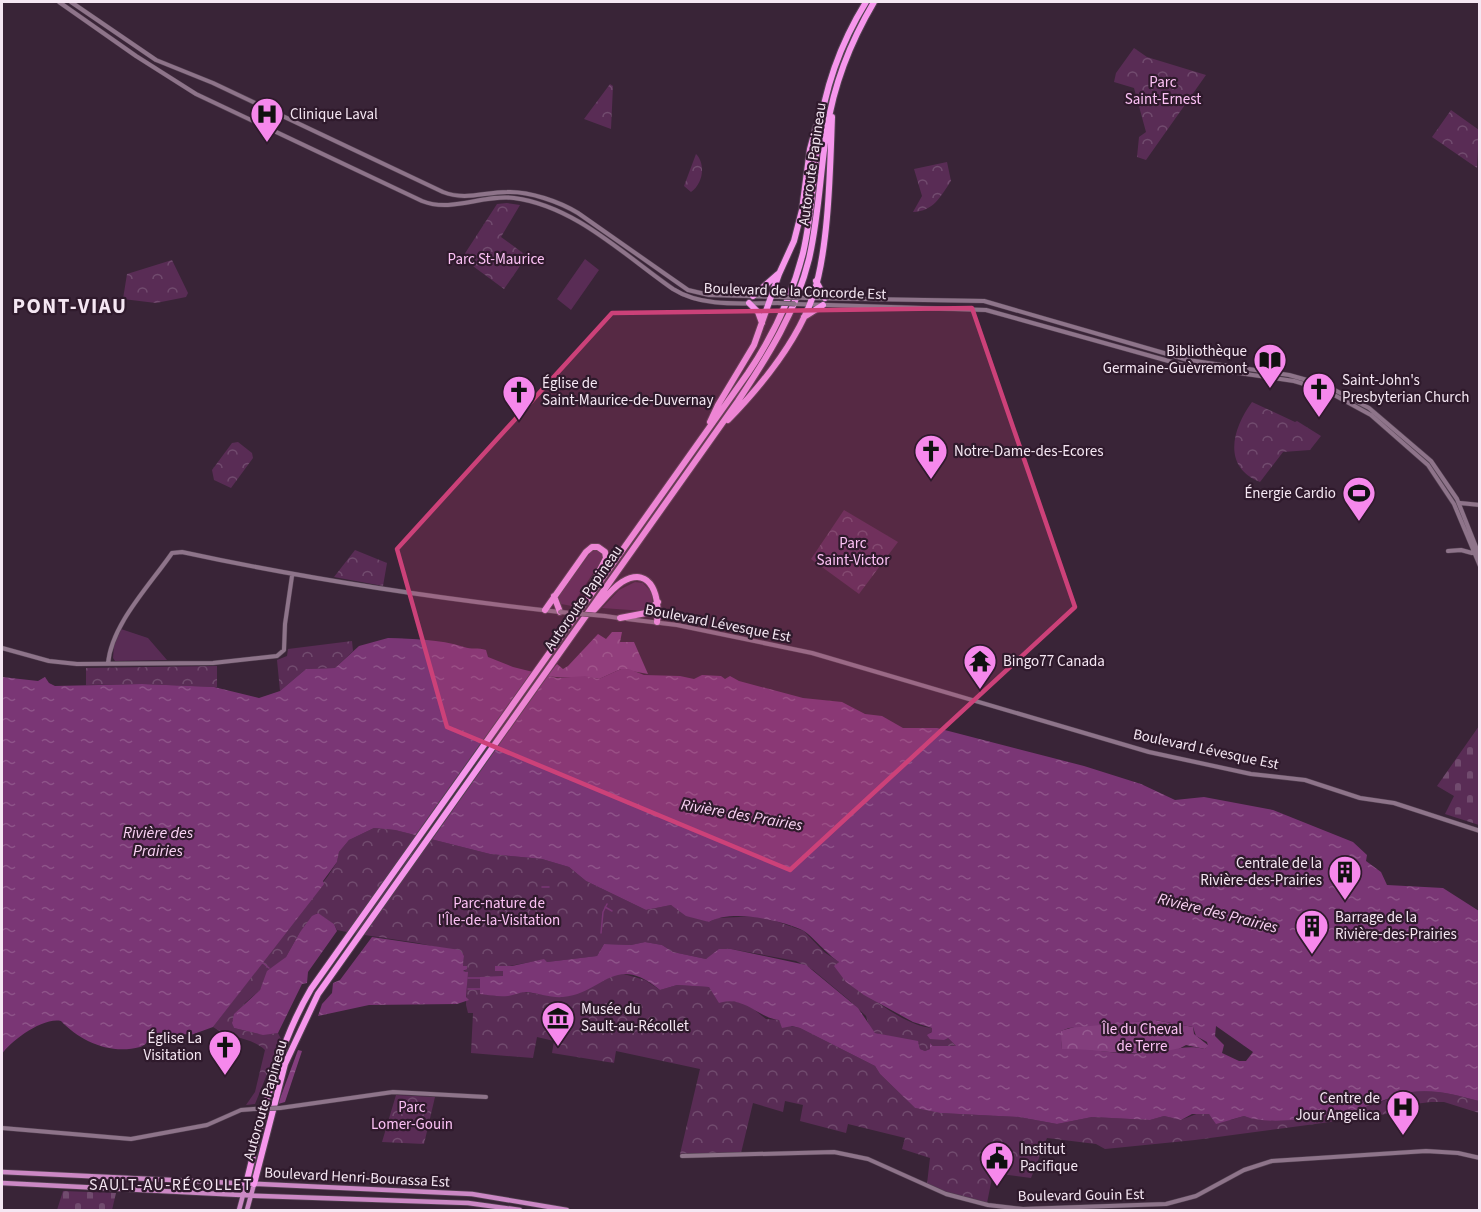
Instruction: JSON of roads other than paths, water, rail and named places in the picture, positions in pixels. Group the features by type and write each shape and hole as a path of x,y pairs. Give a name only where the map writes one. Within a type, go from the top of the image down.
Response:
{"highway":[{"name":"Autoroute Papineau","path":"254,1184 282,1072 304,1019 333,972 545,659 768,355 795,301 814,232 830,96 843,46 866,2"},
{"name":"Autoroute Papineau","path":"830,96 851,45 874,2"},
{"path":"709,434 718,405 751,352 800,221 810,149 830,96"},
{"path":"804,318 807,301 816,281 824,227 830,96"},
{"path":"753,296 779,274"},
{"path":"709,434 746,402 804,318 824,302 816,281"},
{"path":"748,303 758,312 762,324"},
{"name":"Autoroute Papineau","path":"246,1184 273,1076 297,1015 322,973 551,664 709,434"},
{"path":"545,610 588,549 600,548 606,558 582,607"},
{"path":"579,625 617,586 628,579 640,579 651,585 656,592 657,622"},
{"path":"554,596 560,612"},
{"path":"620,618 646,613 658,602"}],"main road":[{"name":"Boulevard Henri-Bourassa Est","path":"2,1172 472,1194 567,1210"},
{"name":"Boulevard Henri-Bourassa Est","path":"2,1183 468,1203 520,1210"},
{"path":"239,1210 246,1184"},
{"path":"247,1210 254,1184"}],"street":[{"name":"Boulevard de la Concorde Est","path":"59,2 141,60 195,93 422,201 442,206 510,198 555,210 581,223 683,295 708,301 748,303 780,297 807,301 983,309 1184,365 1286,380 1327,391 1372,416 1428,465 1452,500 1479,566"},
{"name":"Boulevard de la Concorde Est","path":"71,2 156,60 213,83 438,189 463,197 513,192 563,206 578,213 687,289 709,295 753,296 778,303 807,301"},
{"name":"Boulevard de la Concorde Est","path":"824,302 984,301 1188,360 1316,382 1357,400 1386,421 1431,461 1459,502 1479,557"},
{"path":"1459,502 1479,505"},
{"path":"1448,551 1461,550 1472,553"},
{"name":"Boulevard Lévesque Est","path":"108,664 109,650 116,632 172,553 182,552 292,575 436,598 657,622 750,639 862,666 1149,752 1251,774 1305,780 1360,798 1394,803 1479,831"},
{"path":"2,648 49,661 108,664 213,663 277,656 284,650 292,575"},
{"path":"2,1128 131,1139 207,1125 241,1110 280,1108 393,1092 486,1097"},
{"name":"Boulevard Gouin Est","path":"682,1156 834,1152 868,1159 946,1194 988,1205 1023,1209 1148,1208 1196,1196 1244,1170 1267,1162 1426,1151 1479,1158"}],"water":[{"name":"Rivière des Prairies","path":"388,638 445,642 486,650 488,657 513,667 557,678 585,676 599,679 621,669 629,669 644,675 680,676 694,679 702,675 721,676 725,679 730,676 739,681 803,698 842,702 865,714 882,716 903,728 937,728 1084,766 1141,784 1175,800 1204,797 1273,810 1353,842 1367,855 1366,861 1381,872 1387,885 1443,888 1479,911 1479,1101 1437,1092 1420,1091 1398,1095 1359,1109 1317,1117 1269,1121 1244,1116 1216,1124 1209,1114 1192,1114 1181,1120 1164,1116 1150,1120 1092,1117 1057,1124 1019,1117 940,1113 915,1108 880,1074 875,1066 800,1028 792,1026 782,1028 779,1020 743,1004 728,1001 719,1003 709,987 677,985 660,990 644,979 631,974 620,974 577,994 563,997 526,992 508,996 480,994 480,977 503,976 503,971 495,971 495,966 512,966 544,959 547,962 597,956 604,944 631,945 645,942 662,945 673,952 706,959 719,949 731,949 806,965 858,1008 875,1033 918,1041 920,1049 925,1051 930,1049 930,1043 933,1046 956,1046 948,1038 930,1039 927,1035 932,1032 932,1028 913,1022 864,995 846,982 834,966 839,962 804,931 783,923 743,916 730,916 709,922 686,916 671,905 646,910 586,881 569,867 542,859 490,854 395,830 374,828 349,840 339,852 337,862 323,881 324,884 213,1027 191,1035 154,1038 140,1047 118,1049 107,1048 86,1040 61,1021 53,1021 27,1032 2,1054 2,677 38,681 45,677 55,686 142,684 214,687 259,698 280,691 306,669 335,668 359,646","holes":["1155,1020 1193,1027 1196,1036 1207,1042 1208,1046 1205,1049 1189,1047 1141,1054 1062,1049 1061,1031 1069,1028","1216,1026 1253,1052 1246,1061 1239,1061 1222,1053 1224,1045 1215,1036"]},
{"path":"318,913 334,924 337,931 308,972 307,983 302,984 278,1033 263,1035 234,1028 232,1023 234,1014 260,990 267,971 286,957 300,932 312,916"},
{"path":"372,937 460,950 464,956 463,966 467,966 467,969 463,971 468,972 466,997 469,1000 457,1004 369,1005 318,1016 322,1004 332,993 333,983 340,980"}],"waterway":[{"path":"542,887 549,887"},
{"path":"601,933 603,912 607,904"},
{"path":"605,907 612,911"},
{"path":"263,963 269,968"},
{"path":"468,978 480,978"},
{"path":"468,989 480,989"}],"place":[{"name":"Clinique Laval","path":"267,143"},
{"name":"Bibliothèque Germaine-Guèvremont","path":"1270,389"},
{"name":"Saint-John's Presbyterian Church","path":"1319,418"},
{"name":"Église de Saint-Maurice-de-Duvernay","path":"519,421"},
{"name":"Notre-Dame-des-Ecores","path":"931,480"},
{"name":"Énergie Cardio","path":"1359,522"},
{"name":"Bingo77 Canada","path":"980,690"},
{"name":"Centrale de la Rivière-des-Prairies","path":"1345,901"},
{"name":"Barrage de la Rivière-des-Prairies","path":"1312,955"},
{"name":"Musée du Sault-au-Récollet","path":"558,1047"},
{"name":"Église La Visitation","path":"225,1076"},
{"name":"Centre de Jour Angelica","path":"1403,1136"},
{"name":"Institut Pacifique","path":"997,1187"}],"district":[{"name":"PONT-VIAU","path":"70,306"},
{"name":"SAULT-AU-RÉCOLLET","path":"171,1184"}],"park label":[{"name":"Parc Saint-Ernest","path":"1163,90"},
{"name":"Parc St-Maurice","path":"496,259"},
{"name":"Parc Saint-Victor","path":"853,552"},
{"name":"Parc-nature de l'Île-de-la-Visitation","path":"499,912"},
{"name":"Île du Cheval de Terre","path":"1142,1038"},
{"name":"Parc Lomer-Gouin","path":"412,1116"}]}
